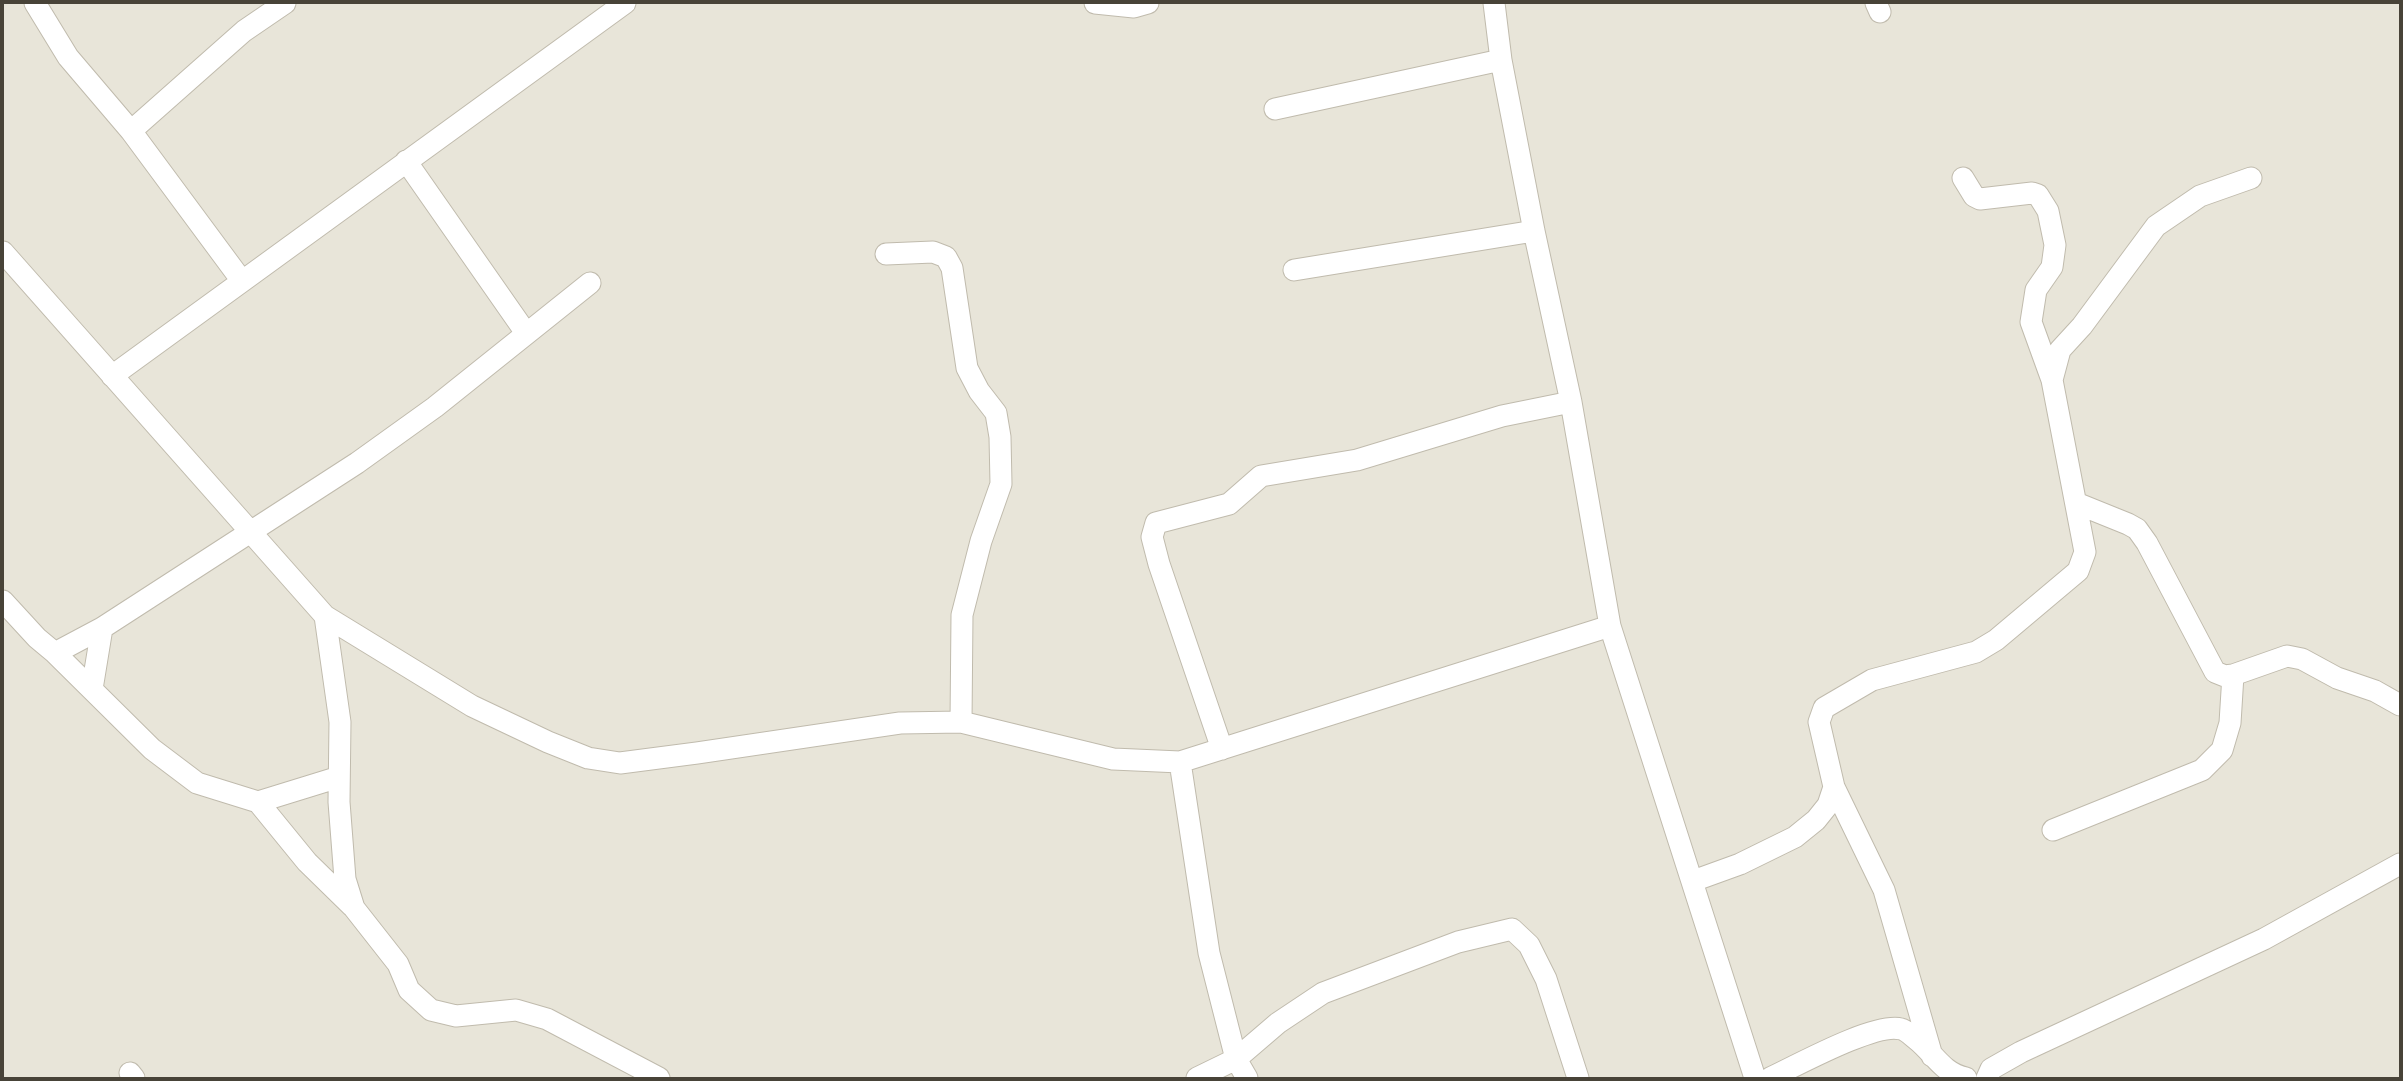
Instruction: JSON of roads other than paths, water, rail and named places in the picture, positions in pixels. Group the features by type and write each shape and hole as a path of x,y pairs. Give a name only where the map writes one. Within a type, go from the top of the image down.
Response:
{"street":[{"path":"35,3 68,57 131,131 242,281"},
{"path":"131,131 244,31 285,3"},
{"path":"112,376 406,160 625,3"},
{"path":"1095,3 1134,7 1148,3"},
{"path":"1494,3 1501,60 1534,231 1571,402 1610,626 1755,1078"},
{"path":"1275,109 1501,60"},
{"path":"406,160 526,333"},
{"path":"1932,1056 1884,890 1834,787 1819,722 1824,708 1872,680 1952,660 1976,652 1996,640 2078,571 2085,552 2052,380 2031,322 2036,290 2052,267 2055,245 2048,211 2038,196 2032,193 1980,199 1974,196 1963,178"},
{"path":"2052,380 2060,350 2082,326 2156,226 2200,196 2251,178"},
{"path":"1294,270 1534,231"},
{"path":"3,252 326,616 472,706 588,758 620,763 900,722 961,722 1113,759 1180,762 1610,626"},
{"path":"886,254 933,252 946,257 952,268 967,368 979,391 996,413 1000,437 1001,484 981,541 962,615 961,722"},
{"path":"56,653 102,628 356,463 435,407 590,283"},
{"path":"1222,749 1159,564 1152,538 1156,523 1229,504 1261,476 1357,460 1502,416 1571,402"},
{"path":"2076,503 2137,529 2147,543 2214,672 2225,676 2234,675 2287,656 2302,659 2337,678 2375,691 2400,705"},
{"path":"3,601 37,638 56,653 152,749 197,783 258,802 308,862 354,908 398,964 409,990 431,1010 456,1016 516,1010 547,1020 659,1078"},
{"path":"326,616 340,722 338,802 345,879 354,908"},
{"path":"92,689 102,628"},
{"path":"2053,830 2202,770 2222,750 2230,723 2234,675"},
{"path":"1180,762 1209,953 1236,1059 1247,1078"},
{"path":"258,802 339,777"},
{"path":"1693,882 1740,864 1795,837 1816,820 1828,805 1834,787"},
{"path":"1986,1078 1991,1069 2020,1052 2264,939 2400,864"},
{"path":"1197,1078 1236,1059 1278,1023 1323,993 1458,942 1512,929 1529,945 1546,979 1578,1078"},
{"path":"1770,1078 1867,1034 1886,1028 1902,1029 1918,1040 1932,1056 1954,1076 1966,1078"}]}
